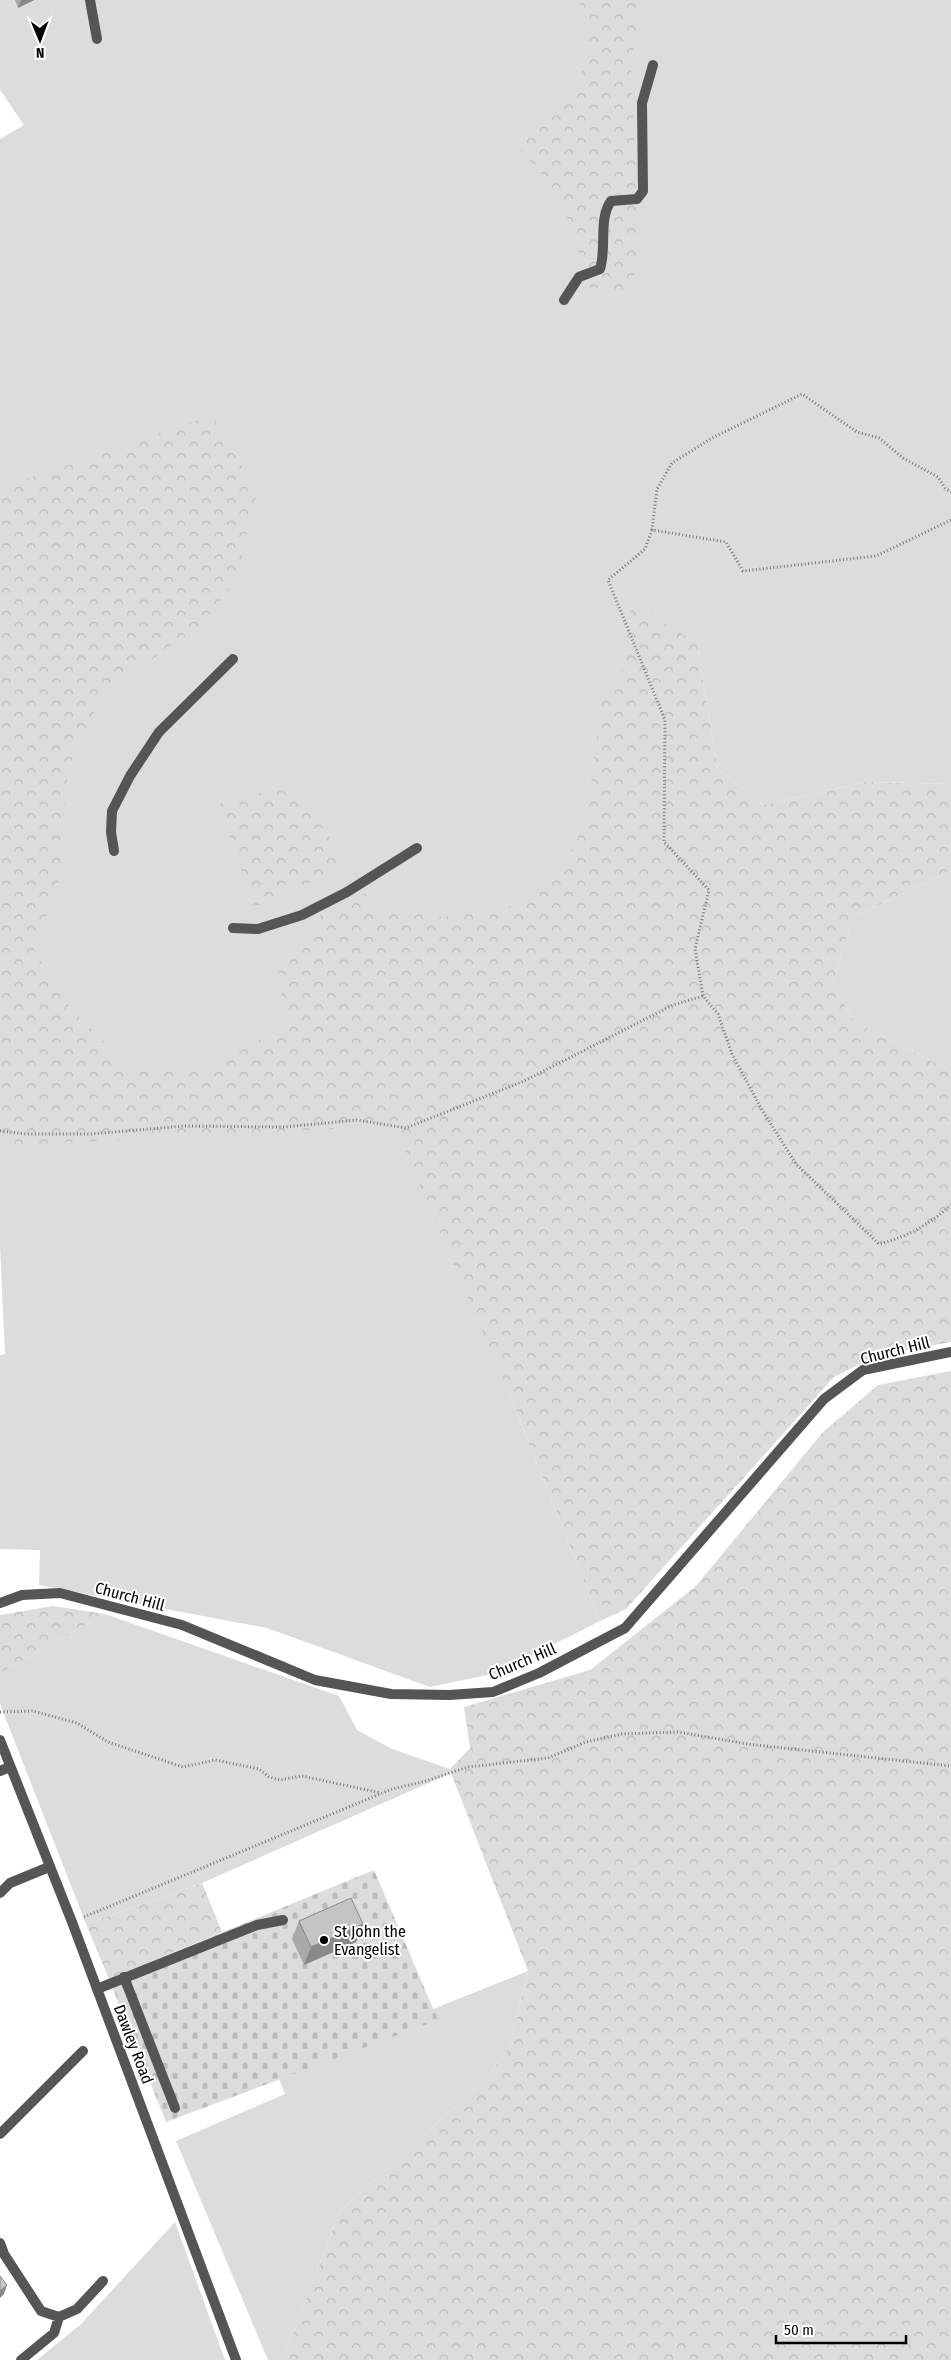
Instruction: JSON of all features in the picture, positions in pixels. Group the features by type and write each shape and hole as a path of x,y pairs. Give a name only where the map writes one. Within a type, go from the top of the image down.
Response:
{"street":[{"path":"90,0 97,39"},
{"path":"564,300 579,277 600,269 604,258 606,208 611,201 636,198 643,192 642,103 653,65"},
{"path":"114,851 111,832 112,811 130,776 159,732 233,659"},
{"path":"233,928 258,929 302,915 346,892 417,848"},
{"name":"Church Hill","path":"0,1603 22,1595 60,1593 182,1625 315,1680 391,1694 449,1695 492,1692 539,1673 625,1628 824,1399 863,1370 951,1352"},
{"name":"Dawley Road","path":"0,1740 72,1922 236,2360"},
{"path":"0,1771 10,1767"},
{"path":"0,1892 10,1883 49,1867"},
{"path":"97,1988 257,1925 284,1920"},
{"path":"124,1977 175,2108"},
{"path":"0,2134 83,2051"},
{"path":"0,2243 4,2254 41,2311 59,2317 77,2309 103,2282"},
{"path":"21,2360 54,2333 59,2317"}],"path":[{"path":"951,492 945,488 938,477 903,458 878,438 857,432 802,394 712,438 672,463 657,490 652,530 645,549 608,580 666,720 664,842 709,890 695,948 703,996 718,1014 732,1054 762,1110 796,1164 879,1244 897,1239 933,1222 951,1205"},
{"path":"652,530 726,542 743,572 876,556 951,520"},
{"path":"0,1131 27,1134 92,1134 184,1126 284,1127 357,1120 406,1128 524,1081 674,1005 703,996"},
{"path":"0,1712 33,1711 77,1723 108,1742 184,1767 215,1760 259,1769 269,1778 280,1780 302,1776 381,1793"},
{"path":"72,1922 381,1793 468,1767 548,1758 586,1742 622,1734 678,1732 747,1744 951,1766"}],"green space":[{"path":"0,0 951,0 951,784 866,782 763,805 718,769 697,644 622,673 509,1393 600,1621 497,1673 430,1687 267,1628 39,1585 40,1550 0,1549 0,1355 5,1354 0,1245 0,139 24,125 0,90"},
{"path":"579,0 639,0 631,72 639,235 632,291 582,287 578,243 556,192 517,146 579,87 589,36"},
{"path":"213,415 257,493 236,581 200,626 102,694 68,769 59,885 33,949 66,1003 131,1070 217,1065 288,1022 277,969 305,945 321,914 364,892 379,910 444,917 518,905 564,868 587,817 603,689 622,673 632,601 697,644 718,769 763,805 866,782 951,784 951,871 853,917 833,984 854,1021 951,1071 951,1342 876,1356 834,1377 626,1609 600,1621 509,1393 394,1126 0,1146 0,488"},
{"path":"294,784 348,866 254,907 217,804"},
{"path":"951,871 951,1071 854,1021 833,984 853,917"},
{"path":"951,1371 951,2360 283,2360 340,2211 486,2079 509,2048 528,1971 450,1769 470,1748 464,1707 590,1670 696,1586 823,1432 878,1385"},
{"path":"53,1606 105,1614 0,1673 0,1615"},
{"path":"105,1614 339,1696 357,1730 392,1749 450,1769 451,1773 202,1883 86,1924 0,1704 0,1673"},
{"path":"374,1870 438,2020 166,2122 109,1979"},
{"path":"202,1883 222,1932 109,1979 86,1924"},
{"path":"528,1971 509,2048 486,2079 340,2211 283,2360 268,2360 176,2141 285,2094 279,2079 437,2020 433,2009"},
{"path":"175,2222 225,2360 37,2360 81,2324"}],"building":[{"path":"351,1898 363,1924 311,1947 299,1921"},
{"path":"0,2276 7,2285 0,2291"}],"place":[{"name":"St John the Evangelist","path":"324,1940"}]}
